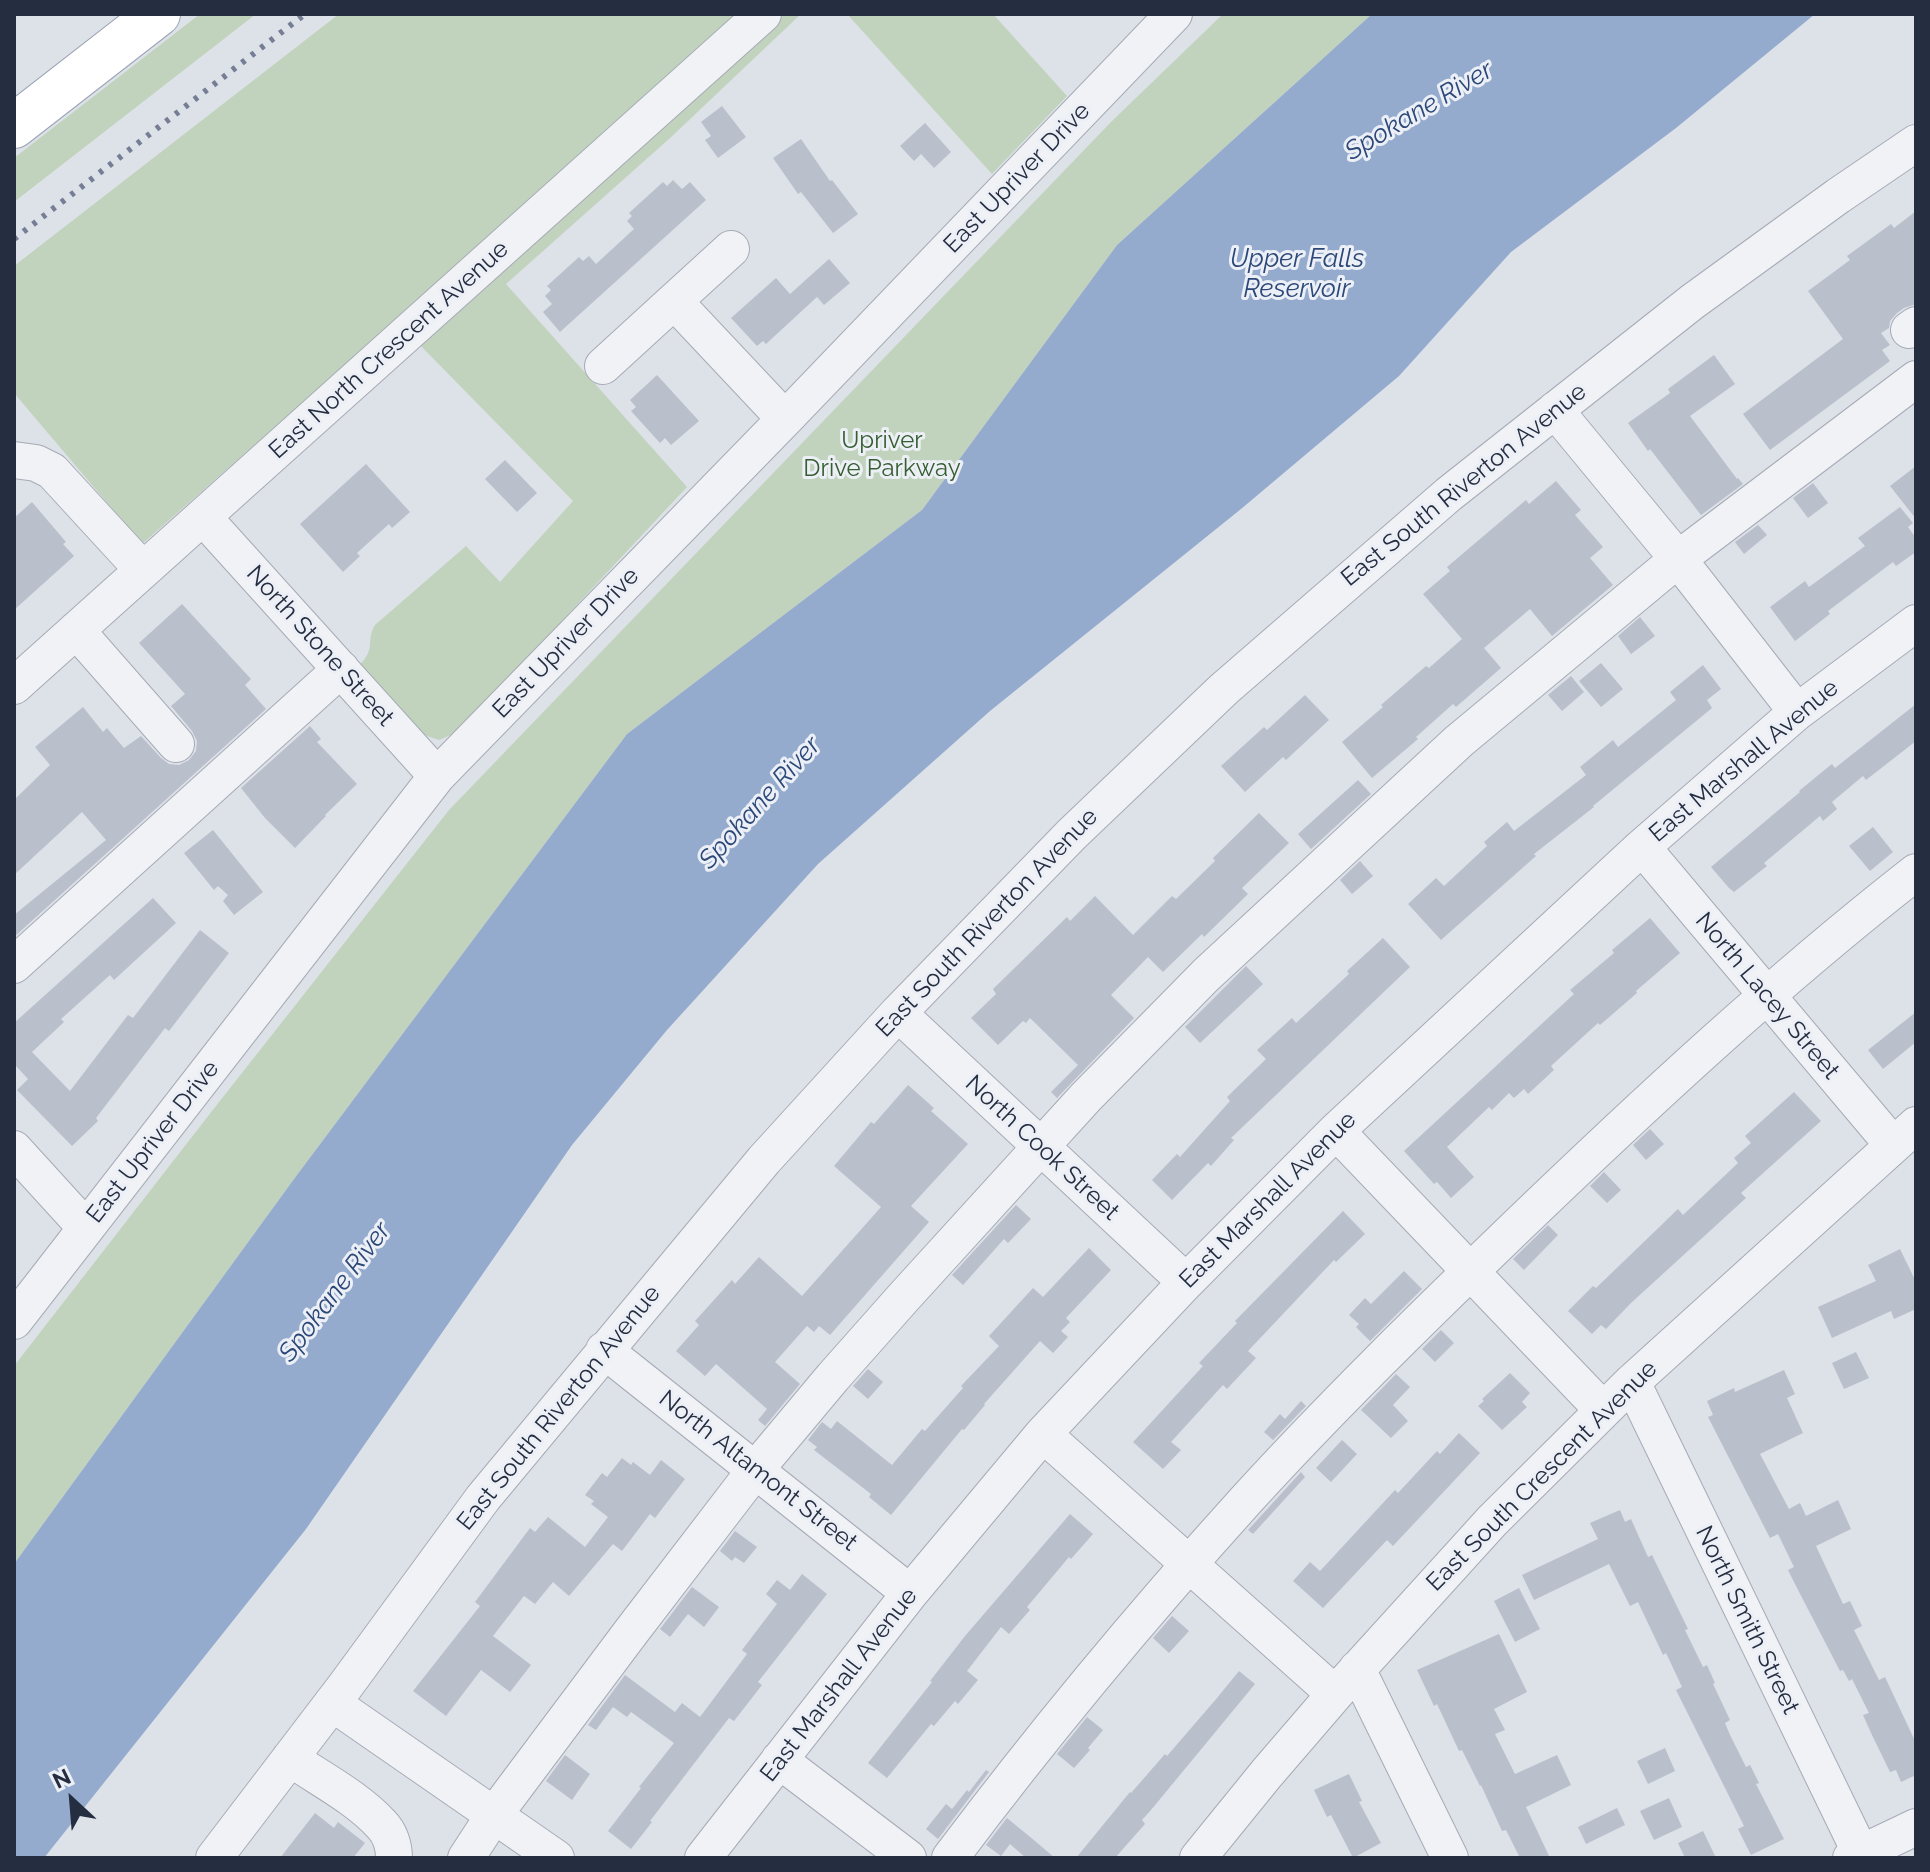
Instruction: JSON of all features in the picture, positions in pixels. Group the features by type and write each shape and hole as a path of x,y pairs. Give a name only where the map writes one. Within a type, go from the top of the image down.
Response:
{"main road":[{"path":"14,126 158,14"}],"street":[{"name":"East North Crescent Avenue","path":"14,686 763,14"},
{"name":"East Upriver Drive","path":"14,1321 437,776 1174,14"},
{"name":"East South Riverton Avenue","path":"214,1858 483,1498 604,1350 764,1160 898,1013 1072,834 1224,689 1438,503 1704,293 1838,196 1911,157"},
{"path":"603,366 731,249"},
{"path":"674,301 785,419"},
{"path":"466,1858 494,1815 631,1632 756,1469 833,1377 1039,1146 1206,975 1459,741 1678,559 1916,379"},
{"path":"1555,410 1678,559 1797,712"},
{"path":"14,460 36,463 52,471 143,570"},
{"name":"North Stone Street","path":"203,517 437,776"},
{"name":"East Marshall Avenue","path":"703,1858 910,1593 1043,1434 1186,1282 1336,1131 1642,847 1797,712 1916,623"},
{"path":"76,630 176,744"},
{"path":"14,965 341,669"},
{"name":"North Lacey Street","path":"1642,847 1767,996 1905,1135"},
{"path":"950,1858 1063,1713 1247,1500 1321,1421 1615,1132 1767,996 1916,872"},
{"name":"North Cook Street","path":"898,1013 1186,1282"},
{"path":"1336,1131 1603,1410"},
{"name":"East South Crescent Avenue","path":"1198,1858 1346,1682 1492,1521 1632,1382 1905,1135"},
{"path":"14,1149 86,1228"},
{"name":"North Altamont Street","path":"604,1350 910,1593"},
{"name":"North Smith Street","path":"1632,1382 1858,1857"},
{"path":"1043,1434 1190,1565 1346,1682 1450,1858"},
{"path":"332,1703 556,1858"},
{"path":"290,1758 352,1800 382,1825 390,1838 394,1858"},
{"path":"779,1760 908,1858"},
{"path":"1858,1857 1916,1827"}],"green space":[{"path":"200,14 256,14 14,202 14,158"},
{"path":"339,14 743,14 142,544 14,393 14,266"},
{"path":"777,14 801,14 669,139 506,284 687,487 458,732 439,740 421,734 359,666 368,654 375,625 466,546 500,582 573,501 414,339"},
{"path":"847,14 993,14 1067,96 992,174"},
{"name":"Upriver Drive Parkway","path":"1223,14 1372,14 1117,245 922,510 627,734 294,1179 14,1564 14,1366 212,1111 449,810 1112,121"}],"water":[{"name":"Upper Falls Reservoir","path":"1372,14 1815,14 1676,128 1511,252 1399,376 1241,509 990,711 818,864 667,1030 572,1145 306,1529 44,1858 14,1858 14,1564 294,1179 627,734 922,510 1117,245"}],"building":[{"path":"722,106 746,137 718,158 705,140 711,136 701,122"},
{"path":"925,123 951,152 934,168 921,154 914,161 900,146"},
{"path":"801,139 858,214 833,233 801,192 798,194 773,158"},
{"path":"673,180 682,189 690,182 706,200 560,332 543,312 552,304 545,296 551,290 547,286 579,257 583,261 589,256 596,264 634,229 627,221 632,216 629,213 663,182 667,186"},
{"path":"1916,211 1916,304 1897,313 1890,321 1889,328 1881,333 1890,345 1882,350 1890,361 1770,450 1743,414 1843,339 1808,291 1850,260 1847,256 1891,224 1894,228"},
{"path":"829,259 850,283 824,305 817,297 766,344 763,341 757,346 731,318 776,278 790,294"},
{"path":"1714,355 1735,384 1690,416 1743,484 1701,515 1628,423 1670,393 1668,389"},
{"path":"657,375 699,421 671,445 665,438 660,443 631,411 636,407 630,400"},
{"path":"505,460 537,493 517,512 485,479"},
{"path":"366,464 410,512 392,528 389,524 357,553 360,556 343,572 300,524"},
{"path":"1916,466 1916,519 1890,486"},
{"path":"1556,481 1581,510 1575,515 1603,547 1590,558 1613,585 1552,636 1530,609 1484,648 1501,668 1456,707 1453,704 1372,778 1342,742 1426,666 1429,668 1462,639 1423,594 1450,571 1447,567 1526,500 1529,504"},
{"path":"1813,483 1828,503 1808,518 1793,498"},
{"path":"32,502 74,556 14,610 14,518"},
{"path":"1900,507 1913,523 1908,527 1916,538 1916,552 1896,566 1893,562 1828,611 1830,614 1795,641 1770,607 1805,581 1809,587 1865,546 1858,538"},
{"path":"1758,525 1767,535 1744,554 1735,542"},
{"path":"182,604 251,679 245,685 266,709 14,937 14,915 106,840 82,812 14,875 14,800 50,765 35,747 83,707 103,732 107,728 124,748 141,736 161,758 169,764 179,765 189,760 196,751 197,741 192,731 171,706 185,694 139,643"},
{"path":"1640,617 1655,636 1631,654 1618,636"},
{"path":"1601,663 1623,689 1601,707 1579,681"},
{"path":"1703,665 1721,689 1707,700 1712,708 1534,854 1536,856 1441,940 1408,904 1436,878 1444,886 1487,846 1484,842 1507,822 1514,831 1586,775 1580,767 1613,740 1618,747 1676,700 1670,692"},
{"path":"1571,676 1584,692 1562,711 1548,695"},
{"path":"1305,695 1329,720 1245,792 1221,766"},
{"path":"1916,704 1916,741 1866,780 1863,776 1832,802 1837,809 1823,821 1820,816 1734,892 1729,888 1711,867 1832,764 1835,768"},
{"path":"310,726 321,739 317,742 357,784 295,848 241,788"},
{"path":"1358,780 1371,794 1311,849 1298,834"},
{"path":"1259,813 1289,843 1242,888 1248,894 1204,937 1202,934 1163,972 1148,957 1111,995 1134,1018 1057,1098 1051,1092 1078,1065 1030,1018 998,1045 971,1018 996,994 993,989 1067,917 1070,921 1095,896 1133,935 1172,896 1176,899"},
{"path":"1873,827 1893,852 1870,871 1849,846"},
{"path":"213,830 263,892 234,915 223,901 228,895 218,886 214,890 184,853"},
{"path":"1360,861 1373,876 1352,894 1340,880"},
{"path":"153,898 176,923 114,980 110,975 61,1019 64,1022 32,1052 70,1091 128,1015 133,1018 200,930 229,953 169,1031 165,1028 96,1118 98,1121 72,1146 17,1090 28,1079 16,1066 14,1068 14,1023"},
{"path":"1650,918 1680,953 1551,1066 1554,1070 1528,1094 1524,1089 1514,1098 1509,1093 1492,1110 1489,1107 1447,1147 1474,1177 1451,1198 1404,1151 1574,994 1570,990"},
{"path":"1383,938 1410,967 1231,1138 1234,1140 1211,1166 1208,1163 1172,1200 1152,1180 1177,1154 1180,1157 1230,1101 1227,1097 1266,1059 1257,1050 1292,1018 1296,1023"},
{"path":"1246,966 1263,984 1200,1043 1185,1027"},
{"path":"1916,1012 1916,1042 1883,1069 1868,1050"},
{"path":"908,1085 934,1108 931,1111 968,1144 911,1206 929,1222 830,1335 819,1326 814,1332 807,1326 775,1362 800,1384 765,1426 758,1420 767,1409 716,1364 705,1376 676,1351 699,1325 695,1321 732,1280 735,1284 759,1257 802,1296 881,1207 834,1166"},
{"path":"1794,1092 1821,1121 1741,1193 1746,1198 1606,1329 1601,1325 1592,1334 1568,1311 1678,1209 1683,1215 1738,1163 1734,1158 1751,1143 1745,1136"},
{"path":"1650,1129 1664,1144 1646,1160 1633,1145"},
{"path":"1604,1172 1621,1190 1607,1203 1590,1186"},
{"path":"1016,1205 1031,1219 1008,1243 1004,1239 963,1285 952,1275"},
{"path":"1343,1211 1365,1234 1336,1262 1334,1260 1248,1351 1256,1358 1227,1389 1223,1385 1171,1442 1181,1450 1163,1469 1133,1442 1203,1366 1199,1363 1237,1323 1235,1321"},
{"path":"1548,1225 1558,1235 1524,1270 1513,1259"},
{"path":"1089,1248 1111,1270 1066,1318 1070,1322 1061,1331 1068,1337 1053,1353 1040,1341 891,1515 869,1497 871,1494 814,1450 817,1447 808,1440 822,1422 831,1429 837,1421 892,1465 999,1346 989,1336 1033,1288 1043,1297"},
{"path":"1900,1249 1916,1282 1916,1309 1894,1319 1891,1311 1832,1338 1818,1307 1876,1281 1868,1265"},
{"path":"1404,1271 1422,1289 1370,1341 1349,1315 1365,1298 1371,1304"},
{"path":"1441,1330 1454,1343 1435,1362 1422,1349"},
{"path":"1856,1352 1869,1378 1844,1389 1832,1363"},
{"path":"868,1369 883,1382 868,1399 853,1386"},
{"path":"1784,1370 1795,1394 1787,1398 1803,1433 1760,1454 1789,1509 1800,1503 1806,1516 1838,1500 1851,1529 1816,1546 1843,1604 1850,1601 1862,1626 1854,1630 1879,1680 1885,1677 1916,1743 1916,1775 1901,1782 1896,1770 1890,1772 1872,1735 1863,1715 1869,1713 1852,1679 1849,1681 1843,1670 1840,1671 1788,1570 1794,1567 1778,1534 1770,1538 1708,1417 1713,1415 1707,1401"},
{"path":"1510,1373 1530,1393 1522,1402 1527,1407 1502,1430 1478,1406"},
{"path":"1396,1374 1410,1387 1393,1405 1408,1421 1391,1438 1361,1410"},
{"path":"1301,1401 1306,1406 1273,1440 1264,1432 1280,1414 1285,1419"},
{"path":"1459,1433 1480,1453 1393,1546 1387,1540 1323,1608 1293,1581 1310,1562 1320,1571 1395,1490 1398,1493 1437,1451 1440,1454"},
{"path":"1342,1440 1357,1454 1331,1482 1316,1468"},
{"path":"622,1458 650,1475 661,1460 685,1479 655,1518 650,1514 622,1551 613,1544 569,1596 553,1582 535,1604 524,1596 493,1636 531,1665 510,1692 481,1670 446,1716 413,1691 480,1606 475,1602 530,1528 535,1532 548,1517 585,1547 608,1517 585,1495 602,1473 607,1477"},
{"path":"1301,1472 1305,1477 1253,1534 1248,1530"},
{"path":"1620,1510 1625,1522 1631,1519 1648,1557 1652,1555 1703,1667 1707,1665 1730,1720 1725,1723 1730,1735 1746,1767 1750,1765 1759,1783 1756,1784 1784,1839 1751,1855 1738,1829 1744,1826 1676,1690 1682,1687 1666,1653 1663,1655 1638,1602 1630,1606 1609,1564 1534,1600 1522,1575 1598,1539 1590,1523"},
{"path":"1070,1514 1093,1534 1027,1607 1030,1610 1009,1634 1001,1627 967,1671 978,1680 958,1704 955,1701 934,1726 931,1724 887,1778 868,1763 965,1636"},
{"path":"735,1531 757,1547 744,1563 735,1557 732,1561 720,1551"},
{"path":"802,1574 827,1594 758,1682 762,1685 734,1721 729,1718 631,1849 608,1831 674,1743 631,1712 627,1717 613,1707 596,1730 588,1725 625,1675 675,1712 682,1703 700,1717 747,1654 742,1650 777,1604 766,1594 777,1580 790,1590"},
{"path":"692,1587 719,1607 704,1627 688,1614 670,1637 660,1629"},
{"path":"1519,1588 1540,1629 1515,1642 1494,1601"},
{"path":"1172,1616 1189,1631 1169,1653 1153,1638"},
{"path":"1499,1634 1527,1692 1494,1709 1505,1730 1495,1734 1515,1774 1557,1755 1571,1785 1526,1807 1550,1858 1520,1858 1506,1830 1502,1831 1481,1785 1462,1750 1459,1751 1417,1670"},
{"path":"1239,1671 1255,1684 1142,1820 1145,1824 1115,1858 1076,1858 1130,1792 1165,1754 1167,1756"},
{"path":"1087,1717 1103,1730 1074,1768 1057,1754"},
{"path":"1665,1748 1675,1771 1648,1784 1637,1761"},
{"path":"565,1755 590,1774 572,1800 546,1781"},
{"path":"986,1770 989,1772 938,1839 926,1829 946,1804 952,1809"},
{"path":"1349,1774 1362,1801 1359,1802 1381,1843 1353,1858 1314,1790"},
{"path":"1669,1798 1682,1827 1654,1840 1640,1811"},
{"path":"1617,1808 1625,1825 1586,1844 1578,1827"},
{"path":"315,1813 334,1828 338,1822 365,1843 353,1858 280,1858"},
{"path":"1007,1818 1055,1858 1026,1858 1010,1844 1001,1856 986,1845"},
{"path":"1703,1831 1716,1858 1685,1858 1678,1843"}],"railway":[{"path":"14,239 305,14"}],"water label":[{"name":"Spokane River","path":"1419,111"},
{"name":"Spokane River","path":"760,803"},
{"name":"Spokane River","path":"335,1292"}]}
